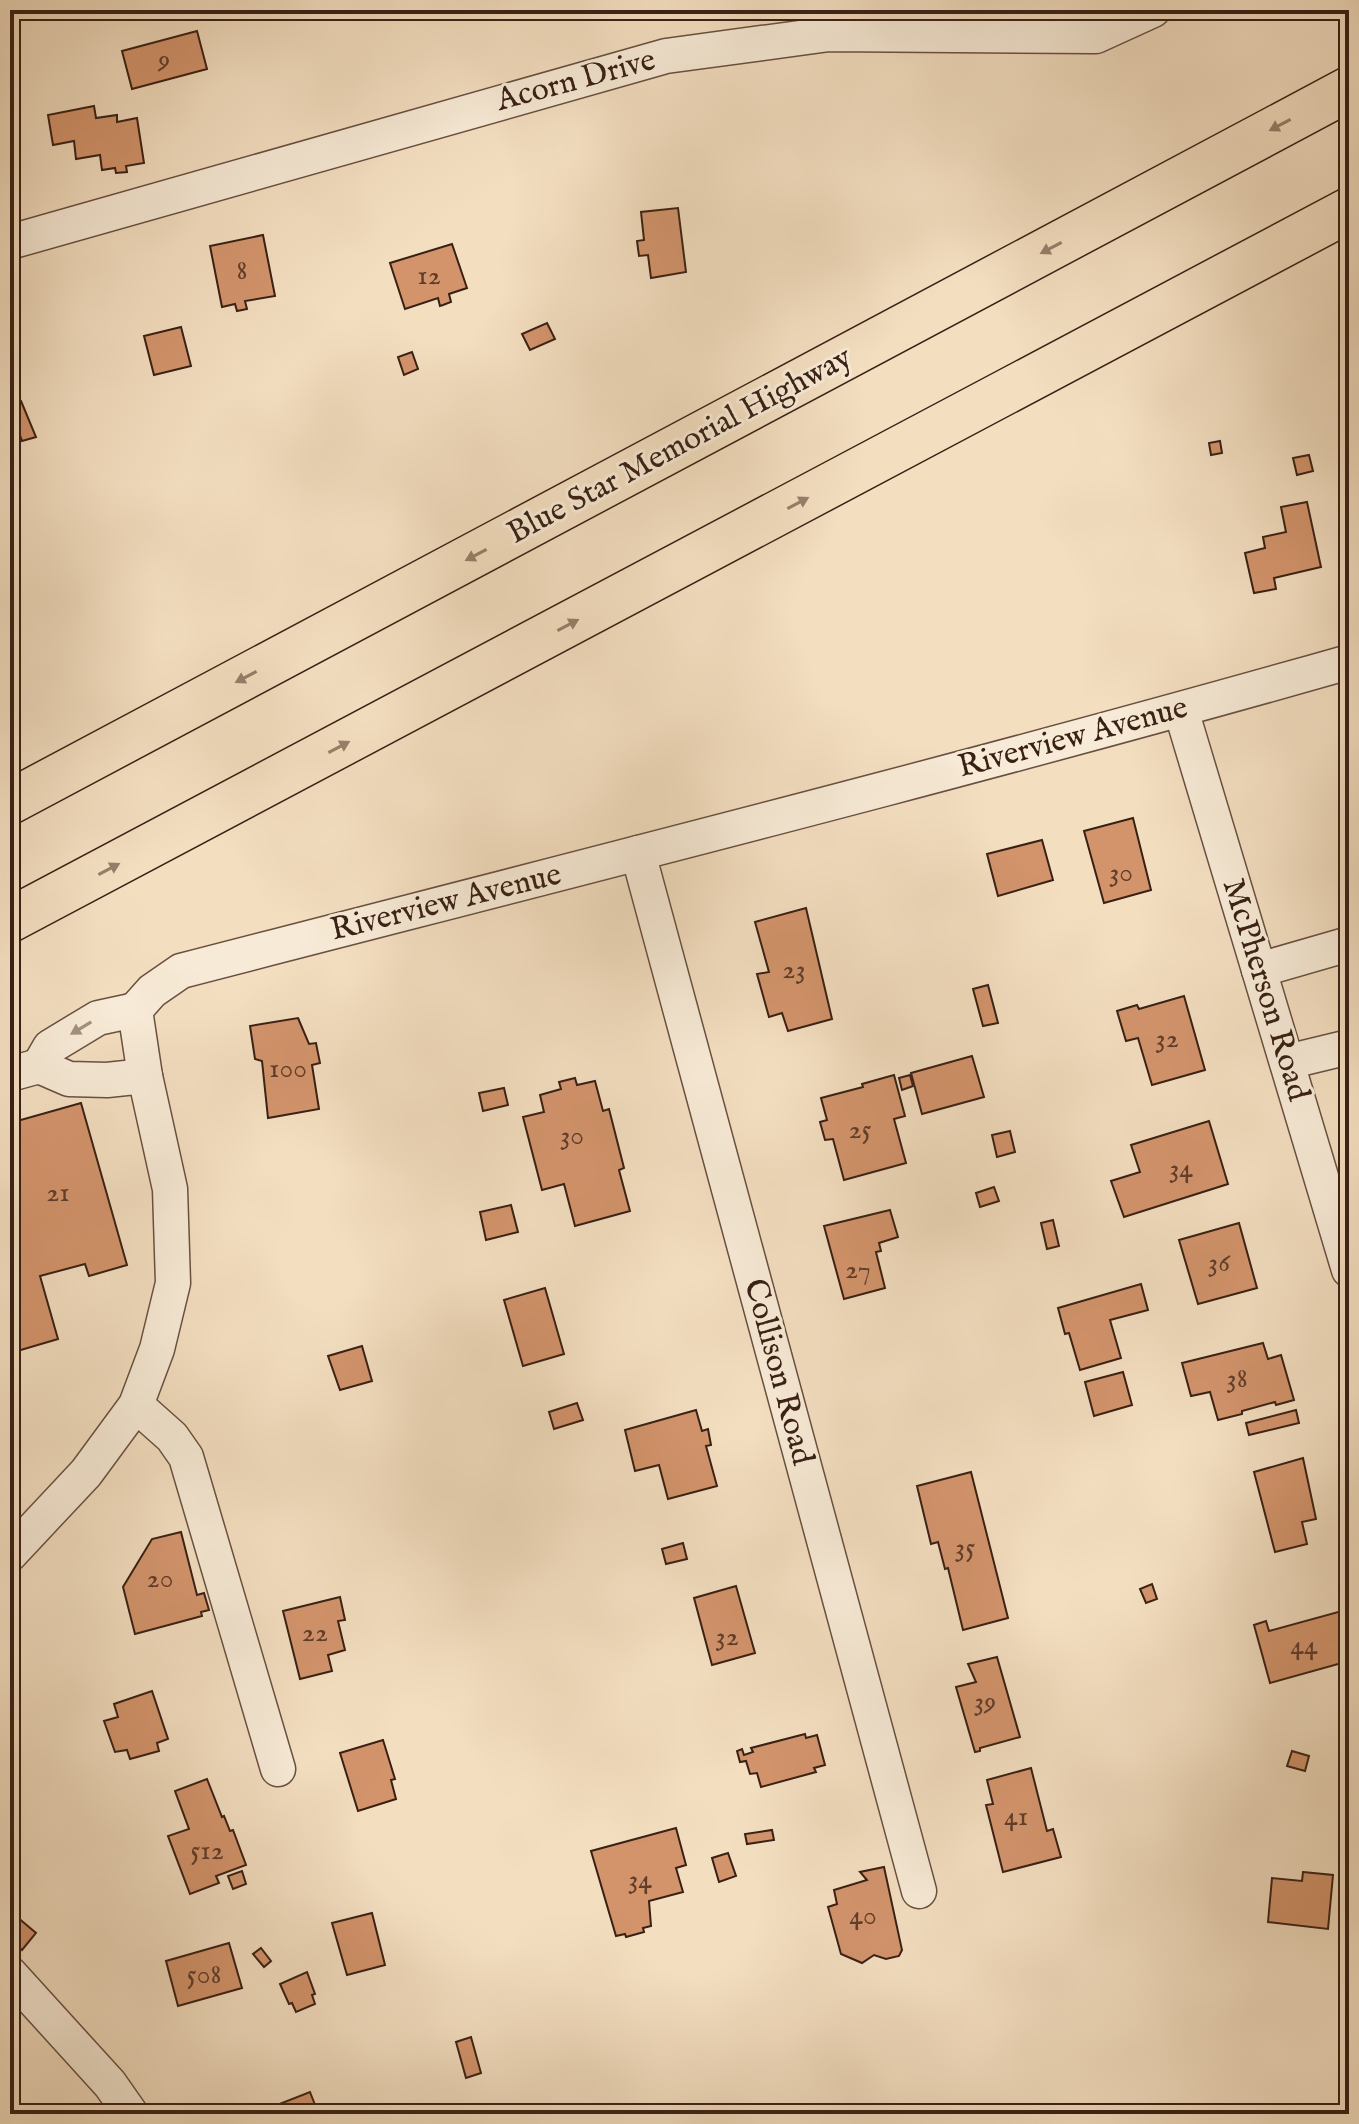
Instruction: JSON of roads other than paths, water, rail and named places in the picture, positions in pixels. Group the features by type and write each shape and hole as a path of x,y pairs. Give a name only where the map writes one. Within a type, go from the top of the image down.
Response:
{"highway":[{"name":"Blue Star Memorial Highway","path":"10,802 1349,89"},
{"path":"20,916 1349,210"}],"street":[{"name":"Acorn Drive","path":"10,242 666,56 829,34 1096,36 1153,10"},
{"name":"Riverview Avenue","path":"135,1010 152,991 181,971 1181,710 1349,662"},
{"name":"McPherson Road","path":"1181,710 1287,1062 1344,1231 1349,1270"},
{"name":"Collison Road","path":"638,853 919,1891"},
{"path":"1259,970 1349,944"},
{"path":"10,1554 86,1473 136,1405 157,1349 173,1283 170,1189 145,1076 135,1010 98,1018 50,1047 24,1070"},
{"path":"1287,1062 1349,1047"},
{"path":"24,1070 69,1079 107,1080 145,1076"},
{"path":"136,1405 172,1437 186,1457 278,1769"},
{"path":"10,1974 110,2084 131,2114"}]}
